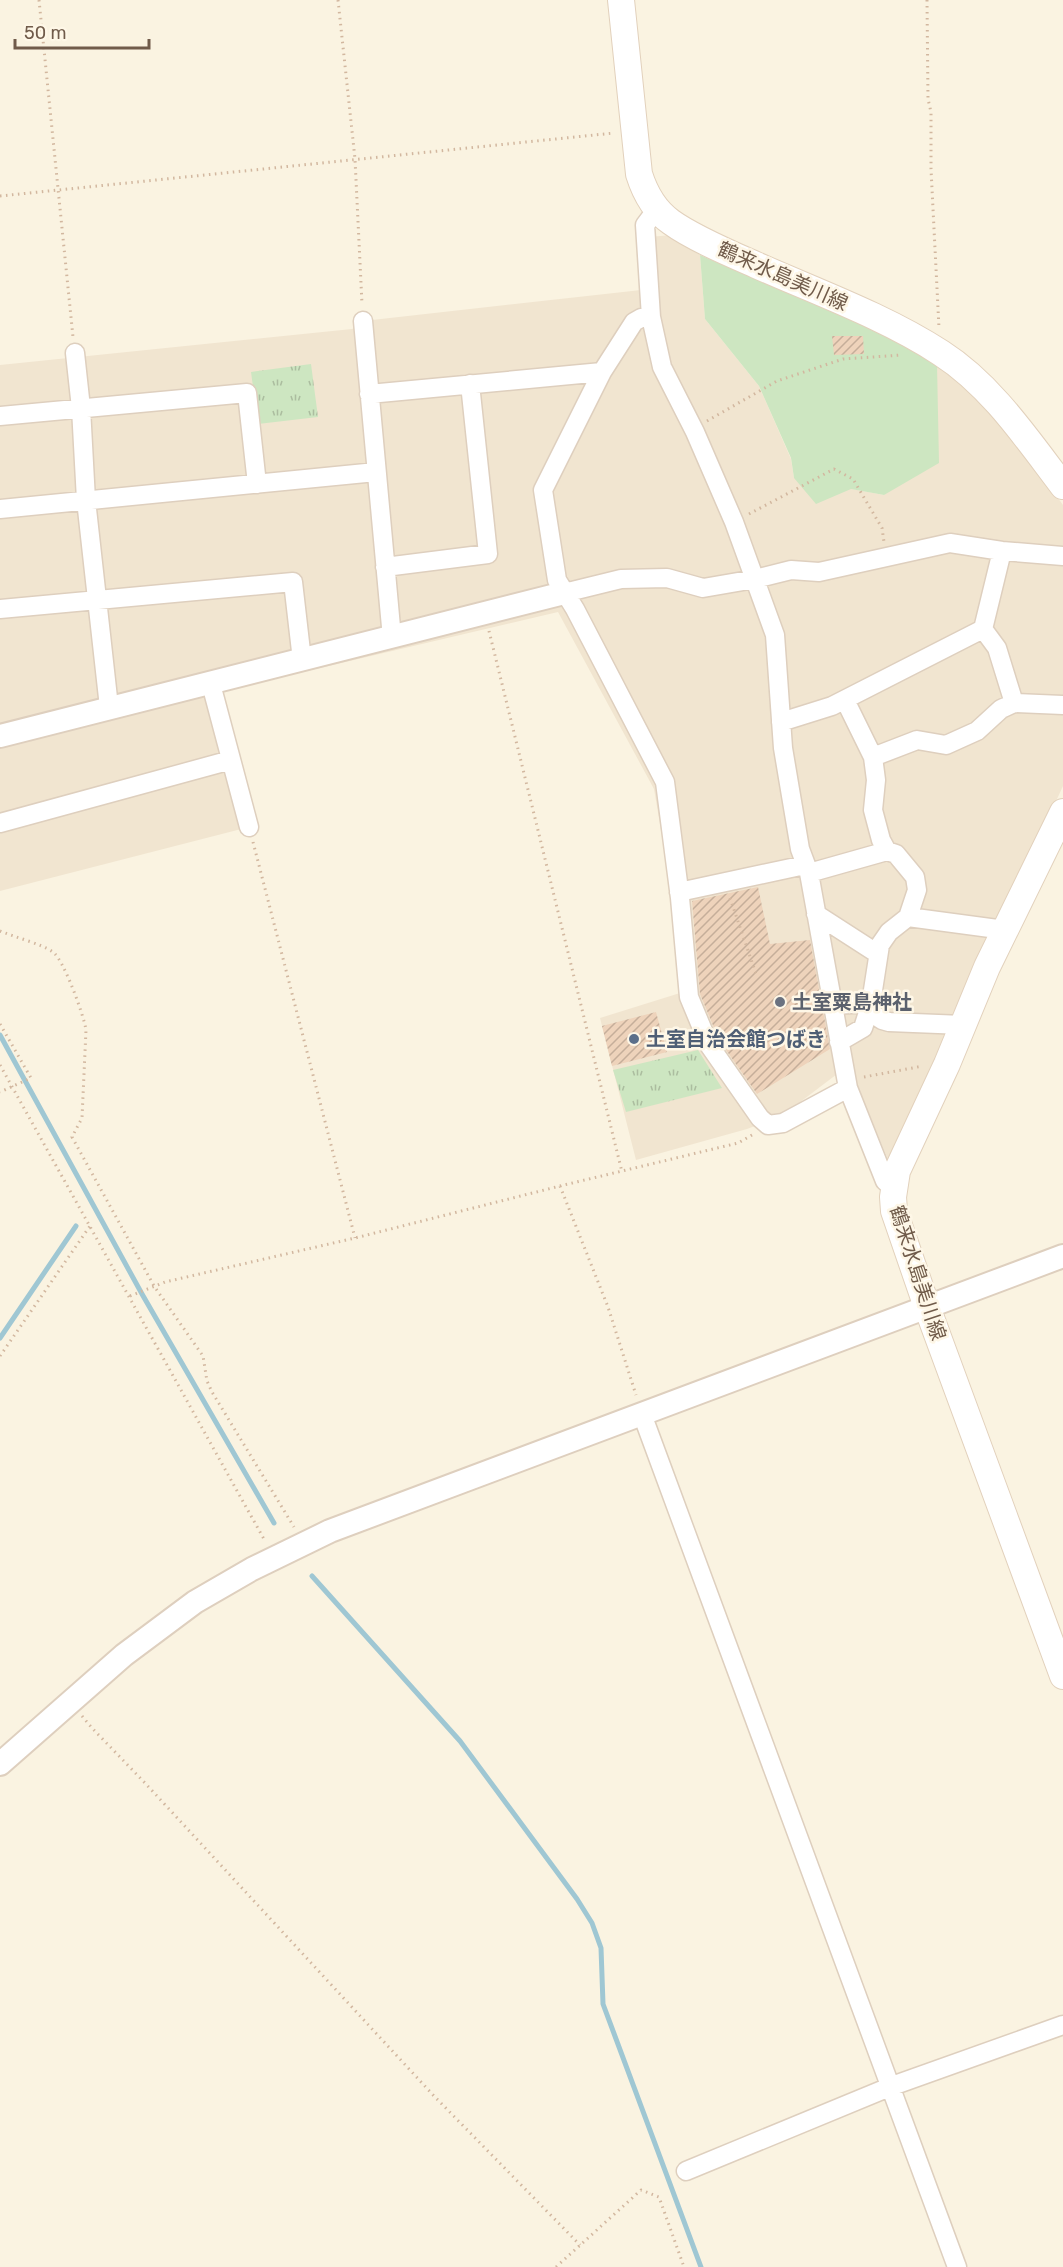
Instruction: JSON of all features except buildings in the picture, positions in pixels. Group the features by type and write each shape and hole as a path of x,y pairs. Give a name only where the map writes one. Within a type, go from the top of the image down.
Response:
{"main road":[{"name":"鶴来水島美川線","path":"621,0 639,174 645,192 657,209 671,222 730,254 872,315 941,352 972,376 1013,422 1063,486"},
{"name":"鶴来水島美川線","path":"1063,812 1005,930 897,1171 894,1189 894,1210 927,1307 1063,1676"}],"street":[{"path":"657,209 645,225 651,317 662,367 695,432 734,522 775,635 783,748 800,849 807,869 847,1084 885,1181 894,1189"},
{"path":"651,317 641,318 634,322 602,372 543,490 557,580 575,609 665,782 689,997 709,1045 760,1118 768,1125 783,1123 847,1084"},
{"path":"363,321 392,638"},
{"path":"75,353 81,408 86,500 109,707"},
{"path":"369,394 602,372"},
{"path":"385,567 488,554 470,384"},
{"path":"0,416 248,393 256,484"},
{"path":"0,508 376,472"},
{"path":"0,736 621,579 667,578 703,588 791,570 819,573 950,543 1002,551 1063,556"},
{"path":"781,722 832,706 983,629 1002,551"},
{"path":"0,609 293,582 302,660"},
{"path":"983,629 998,648 1014,703"},
{"path":"211,684 249,827"},
{"path":"845,700 873,757 876,780 873,810 881,840 887,851"},
{"path":"873,757 917,740 946,745 976,731 1001,709 1014,703 1063,705"},
{"path":"0,823 231,759"},
{"path":"679,892 724,882 807,869 887,851 896,854 915,877 917,890 908,917 889,932 880,945 870,1007 863,1028 839,1042"},
{"path":"816,914 878,954"},
{"path":"908,917 1005,930"},
{"path":"832,1005 870,1007 882,1020 889,1022 963,1025"},
{"path":"0,1764 124,1654 195,1602 330,1531 1063,1256"},
{"path":"642,1414 957,2267"},
{"path":"686,2171 891,2086 1063,2025"}],"path":[{"path":"39,0 75,353"},
{"path":"338,0 355,159 363,321"},
{"path":"927,0 928,99 931,112 931,169 941,352"},
{"path":"0,195 634,131"},
{"path":"695,432 713,416 777,381 843,359 908,355"},
{"path":"734,522 834,469 853,479 882,528 886,558"},
{"path":"485,615 622,1172"},
{"path":"249,827 355,1238"},
{"path":"724,882 756,974"},
{"path":"0,932 54,952 64,968 85,1021 86,1030 82,1118 72,1137 154,1286 203,1356 207,1381 212,1392 305,1544"},
{"path":"0,1024 31,1078 0,1092"},
{"path":"847,1084 948,1061"},
{"path":"0,1065 275,1558"},
{"path":"130,1296 147,1287 165,1282 355,1238 738,1143 768,1125"},
{"path":"560,1186 608,1307 642,1414"},
{"path":"0,1356 90,1226"},
{"path":"71,1701 92,1728 434,2096 580,2245"},
{"path":"556,2267 641,2190 658,2197 684,2267"}],"shaded area":[{"path":"672,235 700,255 705,319 759,386 791,459 794,478 884,495 937,364 979,400 1017,442 1063,505 1063,786 889,1162 849,1065 783,1115 747,1129 636,1160 600,1018 680,993 672,894 654,789 558,612 222,691 253,826 0,891 0,365 352,329 372,320 641,290 637,238"}],"green space":[{"path":"700,255 877,331 937,364 939,463 884,495 851,489 816,504 794,478 791,458 759,386 705,319"},
{"path":"311,364 318,417 258,424 251,372"},
{"path":"698,1050 722,1088 626,1112 613,1070"}],"waterway":[{"path":"0,1035 142,1294 274,1523"},
{"path":"0,1338 76,1226"},
{"path":"312,1576 460,1741 577,1899 592,1923 601,1948 603,2004 701,2267"}],"place":[{"name":"土室粟島神社","path":"780,1002"},
{"name":"土室自治会館つばき","path":"634,1039"}]}
